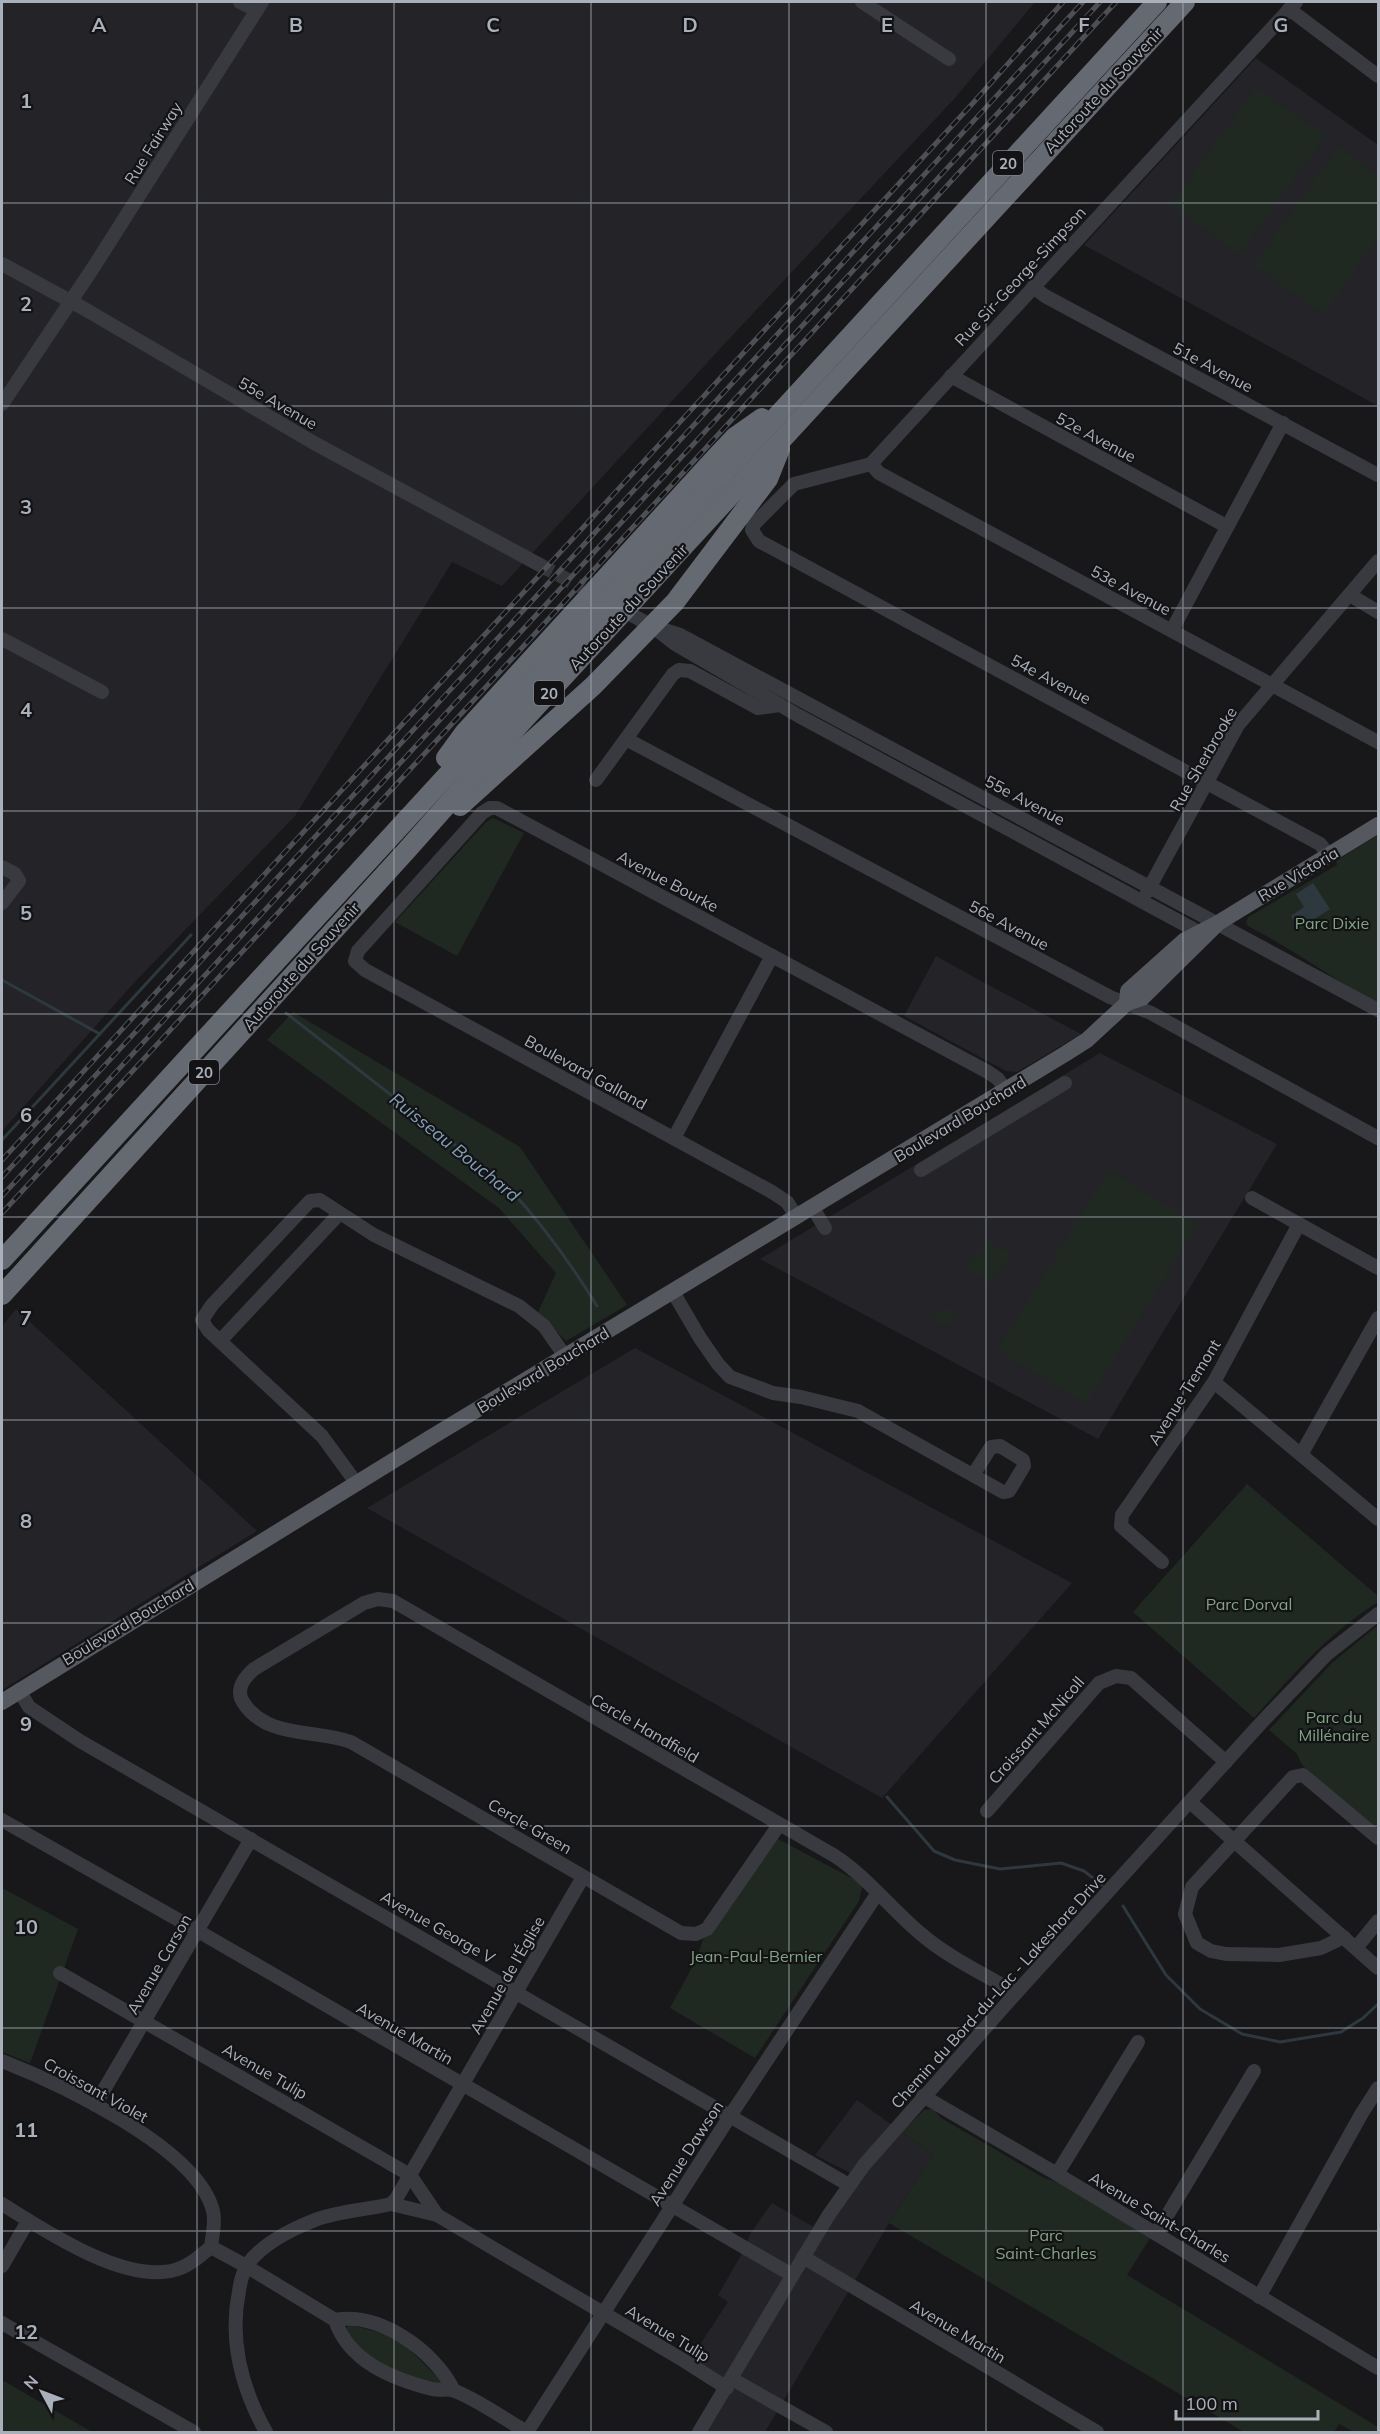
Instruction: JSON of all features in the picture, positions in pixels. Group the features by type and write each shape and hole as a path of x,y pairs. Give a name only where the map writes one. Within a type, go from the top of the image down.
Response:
{"highway":[{"name":"Autoroute du Souvenir","path":"2,1260 616,588 1157,2"},
{"name":"Autoroute du Souvenir","path":"2,1296 612,623 1185,2"},
{"path":"383,843 465,732 588,591 735,437 796,394"},
{"path":"407,850 498,774 600,680 652,626 701,570 768,480 784,436"}],"main road":[{"name":"Rue Victoria","path":"1087,1040 1127,1003 1143,998 1203,934 1378,825"},
{"name":"Boulevard Bouchard","path":"2,1702 565,1356 813,1208 1087,1040"}],"street":[{"path":"240,2 259,6"},
{"path":"862,2 949,59"},
{"path":"1292,5 1378,76"},
{"name":"Rue Sir-George-Simpson","path":"871,464 1292,5"},
{"name":"Rue Fairway","path":"2,404 259,6"},
{"name":"55e Avenue","path":"2,264 70,301 306,439 540,565"},
{"name":"51e Avenue","path":"1033,287 1045,296 1378,475"},
{"name":"52e Avenue","path":"951,376 1226,526"},
{"path":"1172,630 1283,423"},
{"name":"54e Avenue","path":"871,464 790,486 754,525 752,530 754,536 759,541 1320,844 1329,855"},
{"name":"53e Avenue","path":"871,464 879,473 1378,742"},
{"name":"Rue Sherbrooke","path":"1142,901 1238,725 1378,561"},
{"name":"55e Avenue","path":"588,591 652,626 675,644 780,705 1203,934"},
{"path":"1350,594 1378,612"},
{"name":"55e Avenue","path":"652,626 681,635 1378,1010"},
{"path":"2,639 102,692"},
{"name":"55e Avenue","path":"626,739 673,674 682,669 690,671 758,708 780,705"},
{"path":"596,780 626,739"},
{"name":"56e Avenue","path":"626,739 1095,990 1151,1013 1378,1138"},
{"name":"Avenue Bourke","path":"355,961 364,943 482,813 494,808 502,810 993,1075 1013,1086 1033,1103"},
{"path":"2,867 15,874 19,881 2,903"},
{"path":"674,1138 772,956"},
{"name":"Boulevard Galland","path":"355,961 374,976 781,1198 787,1202 797,1217"},
{"path":"921,1170 1065,1083"},
{"path":"1252,1198 1378,1268"},
{"path":"357,1484 322,1436 204,1326 204,1316 307,1203 320,1200 380,1239 519,1306 544,1326 565,1356"},
{"path":"813,1208 825,1228"},
{"path":"220,1341 339,1214"},
{"name":"Avenue Tremont","path":"1162,1562 1121,1526 1122,1515 1214,1382 1299,1224"},
{"path":"673,1292 706,1347 730,1377 773,1393 801,1397 858,1411 973,1474"},
{"path":"1302,1454 1378,1318"},
{"path":"1214,1382 1378,1519"},
{"name":"Cercle Handfield","path":"243,1682 254,1669 364,1603 371,1600 393,1601 849,1865 922,1935 1016,1993"},
{"name":"Chemin du Bord-du-Lac - Lakeshore Drive","path":"699,2433 792,2275 849,2185 923,2097 1226,1762 1327,1654 1378,1614"},
{"name":"Croissant McNicoll","path":"987,1811 1099,1683 1116,1676 1131,1678 1226,1762"},
{"name":"Cercle Green","path":"243,1682 240,1697 248,1708 268,1723 290,1731 338,1737 351,1742 681,1933 696,1934 707,1929 779,1825"},
{"name":"Avenue George V","path":"19,1690 29,1707 80,1741 517,1991 849,2185"},
{"path":"1344,1937 1321,1948 1279,1955 1226,1954 1211,1951 1197,1943 1185,1914 1187,1900 1192,1887 1298,1774 1303,1775 1378,1838"},
{"path":"1190,1802 1378,1968"},
{"name":"Avenue Martin","path":"2,1820 792,2275"},
{"name":"Avenue Carson","path":"95,2105 251,1839"},
{"name":"Avenue de l'Église","path":"391,2204 583,1876"},
{"name":"Avenue Dawson","path":"527,2433 730,2115 877,1894"},
{"path":"1356,1948 1378,1922"},
{"name":"Avenue Tulip","path":"60,1972 410,2175 437,2215"},
{"path":"1057,2174 1138,2042"},
{"name":"Croissant Violet","path":"2,2061 95,2105 150,2138 191,2174 204,2192 213,2211 214,2227 211,2247"},
{"path":"1156,2234 1254,2071"},
{"path":"1259,2297 1378,2088"},
{"name":"Avenue Saint-Charles","path":"923,2097 1057,2174 1378,2368"},
{"path":"2,2204 28,2221 107,2263 149,2272 171,2271 191,2264 211,2247 335,2320 339,2331 370,2366 418,2385 436,2390 453,2390 527,2433"},
{"path":"266,2433 244,2380 237,2355 236,2305 246,2266 278,2239 297,2228 329,2217 391,2204"},
{"name":"Avenue Tulip","path":"391,2204 437,2215 604,2314 826,2433"},
{"path":"2,2266 28,2221"},
{"name":"Avenue Martin","path":"803,2257 1097,2433"},
{"path":"335,2320 348,2318 395,2331 446,2375 453,2390"},
{"path":"2,2323 194,2433"}],"shaded area":[{"path":"2,2 1035,2 955,98 502,586 452,562 295,816 132,985 2,1131"},
{"path":"1256,58 1378,145 1378,406 1084,245"},
{"path":"1313,883 1330,909 1299,929 1291,916 1304,907 1296,894"},
{"path":"936,956 1081,1034 1017,1072 1006,1071 904,1016"},
{"path":"1100,1053 1277,1144 1098,1439 760,1259"},
{"path":"16,1309 257,1531 2,1690 2,1326"},
{"path":"635,1348 1072,1583 882,1798 367,1508"},
{"path":"857,2100 933,2154 889,2223 765,2432 699,2432 726,2388 693,2355 728,2302 718,2295 744,2250 750,2234 772,2203 817,2229 852,2174 815,2155"}],"green space":[{"path":"1256,87 1325,136 1240,254 1171,205"},
{"path":"1338,147 1378,175 1378,237 1324,314 1254,265"},
{"path":"493,818 524,833 457,956 395,922 486,822"},
{"name":"Parc Dixie","path":"1378,835 1378,1004 1248,926 1246,922 1248,917 1337,865 1336,861"},
{"path":"293,1012 520,1147 627,1305 566,1341 538,1312 556,1273 499,1208 267,1040"},
{"path":"1109,1170 1197,1225 1086,1404 998,1350"},
{"path":"990,1241 996,1248 1007,1251 1010,1256 1009,1263 990,1282 966,1266"},
{"path":"944,1308 950,1311 953,1317 950,1323 944,1326 938,1323 935,1317 938,1311"},
{"name":"Parc Dorval","path":"1247,1484 1378,1596 1378,1602 1327,1641 1254,1718 1133,1612"},
{"name":"Parc du Millénaire","path":"1378,1625 1378,1830 1302,1765 1297,1754 1269,1730 1332,1663"},
{"name":"Jean-Paul-Bernier","path":"778,1839 857,1881 862,1887 859,1901 755,2058 670,2008 695,1962 707,1929"},
{"path":"2,1888 78,1929 30,2063 2,2052"},
{"name":"Parc Saint-Charles","path":"933,2109 941,2118 1044,2178 1069,2186 1152,2235 1127,2275 1378,2427 1378,2432 1354,2432 1339,2424 1334,2432 1244,2432 889,2223 933,2154 902,2132 924,2110"},
{"path":"350,2325 386,2334 407,2347 442,2382 438,2385 411,2377 373,2359 353,2340 346,2328"},
{"path":"2,2380 92,2432 2,2432"}],"waterway":[{"name":"Ruisseau Bouchard","path":"2,1140 191,935"},
{"path":"2,980 100,1034"},
{"name":"Ruisseau Bouchard","path":"286,1013 505,1184 554,1243 597,1306"},
{"name":"Ruisseau Bouchard","path":"887,1797 934,1851 955,1860 1000,1869 1061,1863 1084,1871 1102,1885"},
{"name":"Ruisseau Bouchard","path":"1123,1906 1166,1975 1200,2009 1242,2034 1280,2042 1341,2032 1363,2018 1378,2004"}],"tunnel":[{"path":"540,565 583,588"}],"railway":[{"path":"2,1160 973,103 1063,2"},
{"path":"2,1177 1083,2"},
{"path":"2,1196 1100,2"},
{"path":"2,1213 1116,2"}]}
